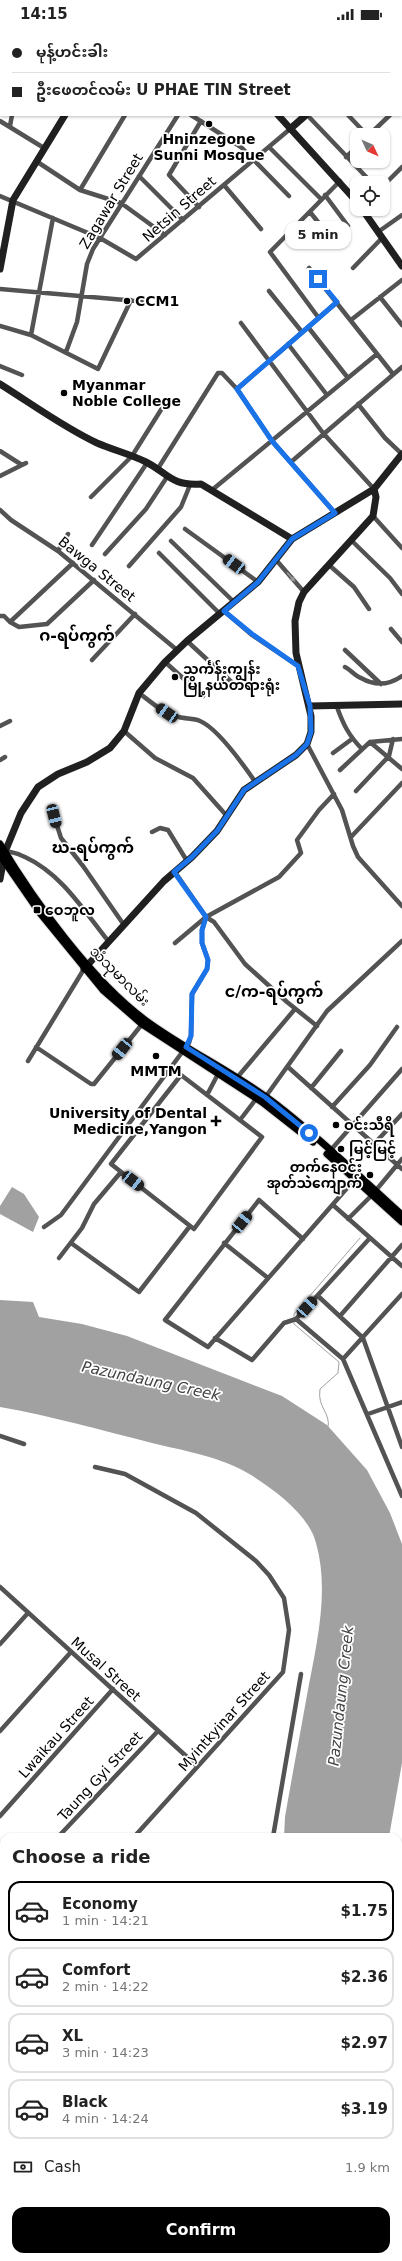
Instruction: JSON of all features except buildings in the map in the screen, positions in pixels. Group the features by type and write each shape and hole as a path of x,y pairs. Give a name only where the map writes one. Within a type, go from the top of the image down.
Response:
{"main road":[{"name":"သံသုမာလမ်း","path":"0,844 3,856 40,913 86,966 103,990 144,1022 261,1099 329,1153 374,1193 402,1222"},
{"name":"သံသုမာလမ်း","path":"184,1049 218,1074 234,1081"},
{"name":"သံသုမာလမ်း","path":"329,1153 355,1179 402,1214"}],"street":[{"path":"10,126 12,116"},
{"path":"0,269 13,200 63,116"},
{"path":"80,190 124,116"},
{"name":"Zagawar Street","path":"66,352 77,322 87,264 100,238 121,203 177,116"},
{"path":"193,116 241,147 289,196"},
{"path":"279,116 350,193"},
{"path":"290,129 308,116 365,176"},
{"path":"349,116 361,128"},
{"path":"375,128 388,116"},
{"path":"0,121 44,148"},
{"path":"199,206 169,175 201,121"},
{"name":"Netsin Street","path":"100,238 136,259 290,129"},
{"path":"268,147 323,197 348,226"},
{"path":"346,157 350,153"},
{"path":"36,161 80,190 121,203 165,235"},
{"path":"390,179 402,167"},
{"path":"139,176 183,220"},
{"path":"318,317 270,252 340,181"},
{"path":"224,185 261,228"},
{"path":"0,196 13,200 100,238"},
{"path":"310,212 337,246"},
{"path":"353,268 380,235 402,215"},
{"path":"367,216 402,266"},
{"path":"31,335 53,218"},
{"path":"309,268 393,374"},
{"path":"351,320 400,282 402,288"},
{"path":"0,288 148,302"},
{"path":"269,291 302,332"},
{"path":"380,297 402,325"},
{"path":"0,326 31,335 96,368 100,368 131,300"},
{"path":"237,389 337,302"},
{"path":"28,1061 86,966 164,881 187,861 217,831 226,815 244,790 296,755 307,744 311,732 310,706 298,666 295,621 299,602 304,592 352,541 373,516 376,498 374,489 323,433 269,360 240,324"},
{"path":"308,327 348,378"},
{"path":"288,344 327,395"},
{"path":"212,490 377,354"},
{"path":"0,366 22,375"},
{"path":"291,462 323,433 402,367"},
{"path":"157,470 218,373 222,373 237,389 272,441 335,513"},
{"path":"0,384 60,423 98,443 147,463 167,477 184,485 201,484 292,539"},
{"path":"0,877 3,856 21,813 38,787 58,774 87,762 110,748 124,731 139,693 165,662 187,641 258,582 277,561 292,539 374,489 402,454 385,438 358,404"},
{"path":"91,497 132,456 164,406"},
{"path":"0,451 24,464 0,476"},
{"path":"92,545 147,463"},
{"path":"105,554 146,509 167,477"},
{"path":"129,566 181,507 190,485"},
{"name":"Bawga Street","path":"0,510 58,551 177,650"},
{"path":"373,516 402,548"},
{"path":"185,529 258,582"},
{"path":"58,551 68,534"},
{"path":"171,541 234,602"},
{"path":"352,541 390,578 402,594"},
{"path":"159,553 222,612 298,666"},
{"path":"277,561 304,592"},
{"path":"10,622 73,563"},
{"path":"329,565 354,586 369,609"},
{"path":"0,616 4,616 10,622 19,627 47,624 94,580"},
{"path":"92,660 135,614"},
{"path":"391,629 402,642"},
{"path":"187,641 237,687"},
{"path":"346,650 381,684"},
{"path":"165,662 203,696"},
{"path":"345,667 361,679 381,684 388,683 402,676"},
{"path":"139,693 167,713 177,717 200,721 206,725 215,732 256,783"},
{"path":"310,706 402,704"},
{"path":"337,706 344,725 352,739 362,749"},
{"path":"0,726 10,721"},
{"path":"124,731 156,758 192,778 226,815"},
{"path":"333,753 352,739"},
{"path":"356,791 389,756 393,739"},
{"path":"340,770 370,742 402,739"},
{"path":"370,742 389,756 402,769"},
{"path":"307,744 342,810 358,857 402,906"},
{"path":"0,760 5,757"},
{"path":"351,837 402,783"},
{"path":"175,943 206,917 279,877 288,870 301,853 297,840 319,810 334,794"},
{"path":"54,816 58,832 124,925"},
{"path":"152,832 164,827 168,830 187,861"},
{"path":"3,856 13,852 38,863 54,874 109,942"},
{"path":"174,872 206,917 214,922 245,964 295,1009 317,1026"},
{"path":"44,1227 61,1215 184,1049 191,1036 192,994 207,969 208,960 202,937 206,917"},
{"path":"240,1120 288,1068 327,1011 402,941"},
{"path":"234,1081 295,1009"},
{"path":"36,1047 91,1084 94,1084 144,1022"},
{"path":"332,1107 370,1065 397,1027"},
{"path":"311,1088 341,1051"},
{"path":"288,1068 402,1169"},
{"path":"329,1153 402,1070"},
{"path":"181,1074 240,1120 262,1138 194,1229 111,1164 181,1074"},
{"path":"207,1095 218,1074"},
{"path":"374,1144 402,1114"},
{"path":"348,1219 374,1193 402,1159"},
{"path":"60,1258 71,1243 94,1204 121,1172"},
{"path":"303,1239 259,1200 165,1320 208,1347 215,1338 303,1239 355,1179"},
{"path":"332,1205 402,1266"},
{"path":"71,1243 138,1292 190,1226"},
{"path":"215,1338 252,1360 284,1323 296,1319 370,1238"},
{"path":"224,1243 268,1278"},
{"path":"340,1316 402,1245"},
{"path":"343,1359 402,1294"},
{"path":"318,1296 363,1338 402,1447"},
{"path":"296,1319 343,1359 368,1414 402,1496"},
{"path":"368,1414 402,1402"},
{"path":"0,1436 24,1444"},
{"name":"Myintkyinar Street","path":"95,1467 125,1474 196,1513 256,1561 270,1575 284,1598 289,1630 283,1672 138,1833"},
{"name":"Musal Street","path":"0,1587 197,1766"},
{"path":"0,1644 28,1613"},
{"path":"0,1731 71,1652"},
{"path":"274,1833 301,1674"},
{"name":"Lwaikau Street","path":"0,1816 112,1689"},
{"name":"Taung Gyi Street","path":"62,1833 158,1731"}],"water":[{"path":"12,1187 24,1194 39,1217 33,1232 0,1214 0,1206"},
{"name":"Pazundaung Creek","path":"0,1300 33,1302 39,1317 82,1324 127,1336 282,1396 327,1425 367,1470 390,1513 402,1544 402,1763 390,1833 284,1833 285,1817 317,1638 322,1600 320,1562 316,1543 312,1533 299,1513 270,1488 251,1475 216,1459 76,1424 0,1407"}],"waterway":[{"path":"294,1318 294,1314 360,1238"},
{"path":"294,1322 294,1324 339,1362 338,1373 320,1389 320,1401 328,1418 328,1428"}],"place":[{"name":"Hninzegone Sunni Mosque","path":"209,124"},
{"name":"CCM1","path":"127,301"},
{"name":"Myanmar Noble College","path":"64,393"},
{"name":"သင်္ကန်းကျွန်း မြို့နယ်တရားရုံး","path":"175,677"},
{"name":"ဝေဘူလ","path":"37,910"},
{"name":"MMTM","path":"156,1056"},
{"name":"University of Dental Medicine,Yangon","path":"216,1121"},
{"name":"ဝင်းသီရိ","path":"336,1125"},
{"name":"မြင့်မြင့်","path":"341,1149"},
{"name":"တက်နေဝင်း အုတ်သဲကျောက်","path":"370,1175"}],"district":[{"name":"ဂ-ရပ်ကွက်","path":"77,635"},
{"name":"ဃ-ရပ်ကွက်","path":"93,847"},
{"name":"င/က-ရပ်ကွက်","path":"274,991"}],"route":[{"path":"309,1133 277,1105 186,1047 191,1036 192,994 194,988 207,969 208,960 202,943 202,930 206,917 188,894 174,872 192,857 217,831 234,803 244,790 296,755 307,744 311,732 310,706 300,677 298,666 252,634 224,611 258,582 277,561 292,539 335,513 272,441 237,389 337,302 318,279"}]}
